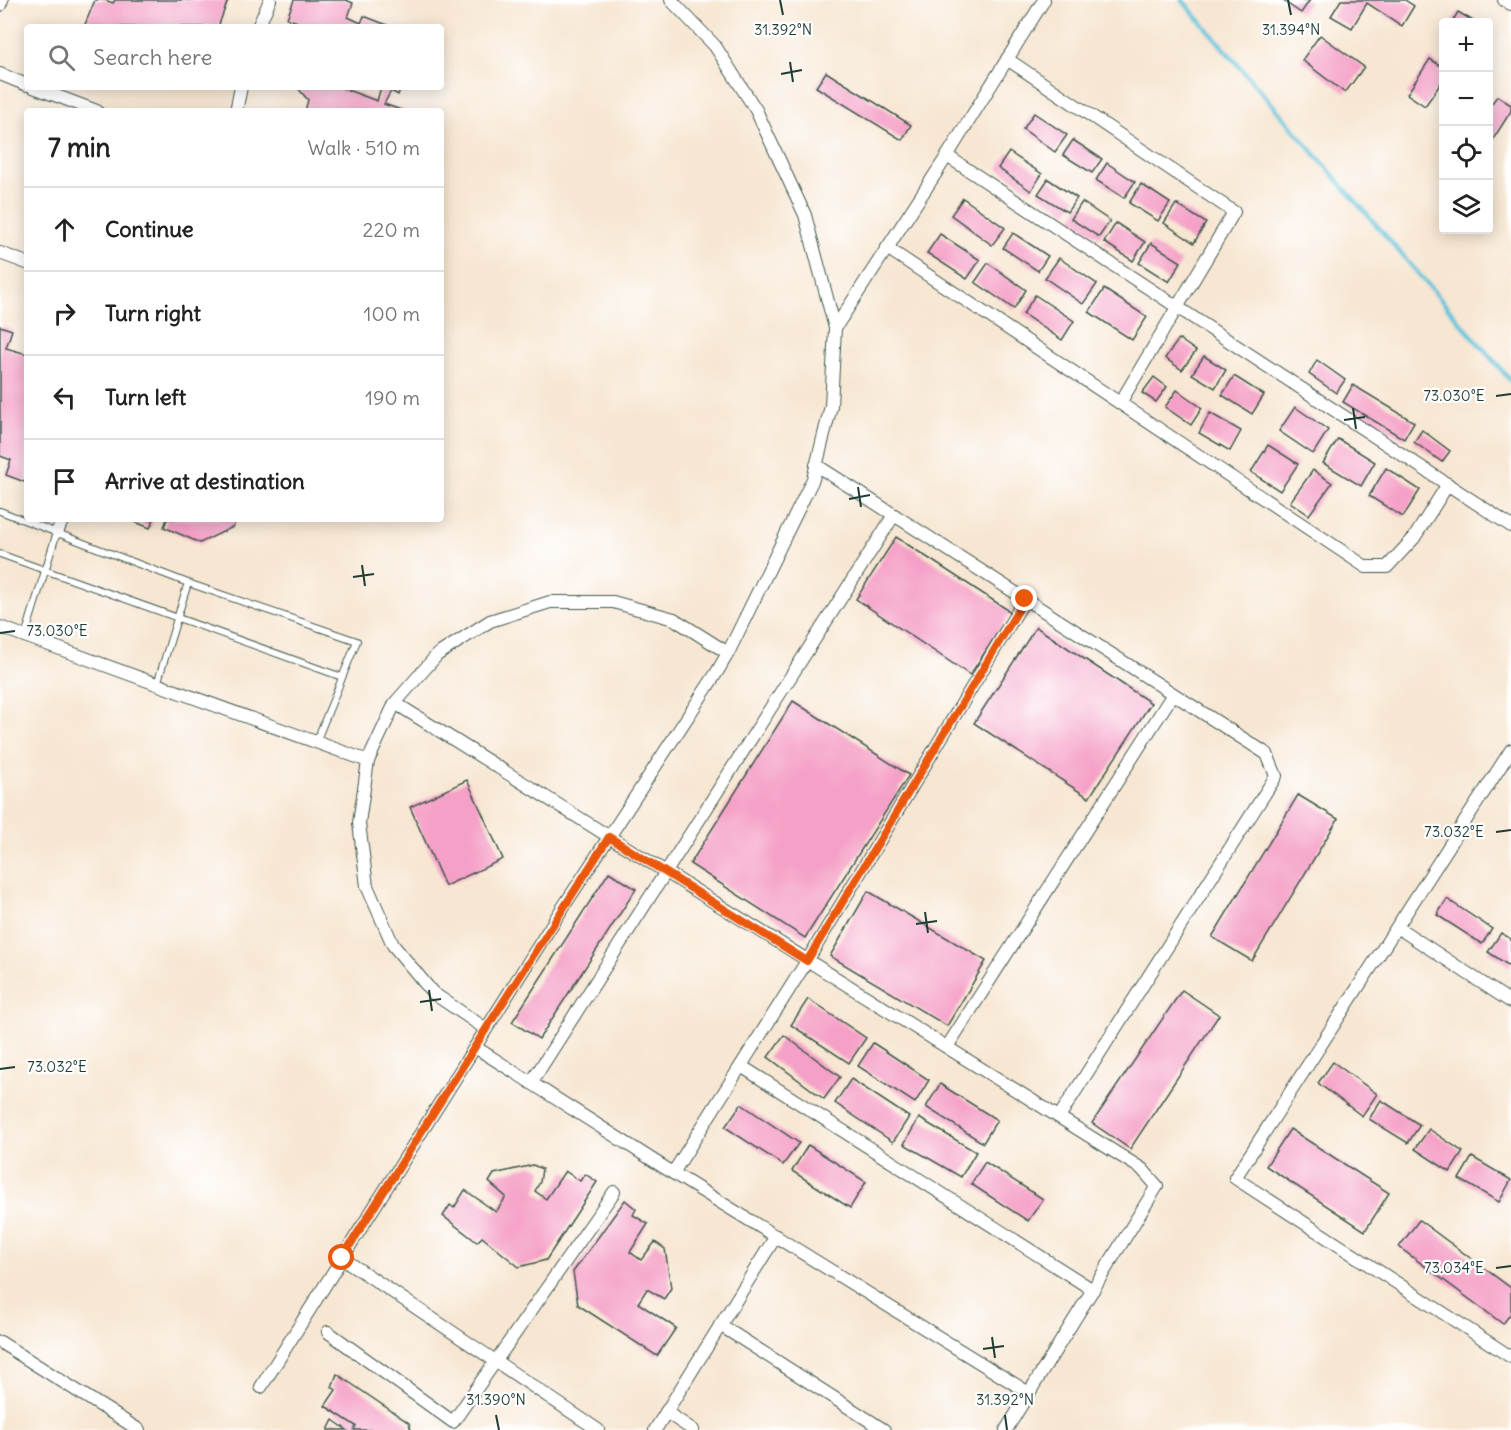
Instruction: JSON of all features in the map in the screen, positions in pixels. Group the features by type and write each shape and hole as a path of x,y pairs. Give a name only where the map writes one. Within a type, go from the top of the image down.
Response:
{"street":[{"path":"0,5 2,0"},
{"path":"259,24 270,0"},
{"path":"261,1387 486,1029 717,672 813,478 831,406 835,328 805,215 756,111 714,46 670,0"},
{"path":"835,328 947,156 1044,0"},
{"path":"1504,0 1511,4"},
{"path":"1007,59 1234,212 1120,403"},
{"path":"0,74 24,84"},
{"path":"41,90 89,108"},
{"path":"237,108 240,90"},
{"path":"947,156 1511,525"},
{"path":"887,248 1366,567 1387,567 1414,538 1448,484"},
{"path":"0,253 24,262"},
{"path":"816,465 1268,754 1276,776 1059,1117"},
{"path":"531,1083 894,515"},
{"path":"57,532 62,522"},
{"path":"673,1173 807,961 1025,599"},
{"path":"486,1029 434,993 393,945 367,886 359,823 368,761 395,703 436,655 489,621 550,602 613,602 644,610 674,619 728,652"},
{"path":"0,627 368,761"},
{"path":"946,1047 1173,694"},
{"path":"395,703 1142,1169 1157,1186 1006,1430"},
{"path":"1511,750 1235,1178 1511,1357"},
{"path":"1397,927 1511,1002"},
{"path":"475,1047 673,1173 1029,1393"},
{"path":"741,1066 1093,1290"},
{"path":"328,1332 457,1426 495,1361 614,1192"},
{"path":"655,1430 776,1236"},
{"path":"342,1258 598,1430"},
{"path":"720,1325 884,1430"},
{"path":"0,1342 139,1430"},
{"path":"666,1412 693,1430"}],"lane":[{"path":"0,511 24,520"},
{"path":"30,522 188,583 357,641 316,742"},
{"path":"25,636 57,532"},
{"path":"0,554 342,677"},
{"path":"157,684 188,583"}],"building":[{"path":"95,0 113,3 115,0 228,0 219,24 85,24"},
{"path":"294,0 346,0 353,3 348,17 361,23 364,16 384,24 302,24 287,18"},
{"path":"1282,0 1310,0 1301,13"},
{"path":"1341,0 1405,0 1414,6 1402,26 1367,3 1352,28 1331,16"},
{"path":"1458,12 1468,18 1454,18"},
{"path":"1320,35 1364,67 1345,93 1302,60"},
{"path":"1430,59 1439,65 1439,86 1425,106 1407,94"},
{"path":"826,72 911,125 902,140 816,87"},
{"path":"300,90 347,90 377,101 380,90 400,90 398,95 391,91 384,104 395,108 306,108 308,100"},
{"path":"1497,96 1511,105 1511,111 1493,139 1493,126 1493,102"},
{"path":"1034,113 1067,135 1055,152 1023,129"},
{"path":"1073,140 1102,159 1092,173 1063,155"},
{"path":"1009,152 1042,174 1031,191 998,168"},
{"path":"1107,163 1135,182 1124,198 1096,180"},
{"path":"1048,179 1077,198 1067,212 1038,194"},
{"path":"1141,184 1170,203 1158,221 1129,203"},
{"path":"963,198 1005,228 992,245 951,215"},
{"path":"1082,202 1110,221 1099,237 1071,219"},
{"path":"1176,204 1206,223 1194,243 1164,223"},
{"path":"1116,223 1145,242 1133,261 1104,242"},
{"path":"1013,233 1048,256 1038,271 1003,248"},
{"path":"940,234 980,260 967,279 927,253"},
{"path":"1151,243 1181,262 1169,282 1139,263"},
{"path":"1059,258 1097,284 1083,304 1045,278"},
{"path":"988,263 1026,290 1014,309 975,282"},
{"path":"1104,289 1147,317 1132,340 1089,312"},
{"path":"1035,295 1074,321 1062,340 1023,314"},
{"path":"0,326 12,330 6,348 24,353 24,482 6,475 11,460 0,456"},
{"path":"1179,339 1196,351 1182,370 1165,358"},
{"path":"1204,356 1226,370 1215,388 1192,374"},
{"path":"1317,360 1345,380 1336,393 1309,374"},
{"path":"1234,376 1264,395 1252,414 1222,395"},
{"path":"1154,377 1167,387 1156,402 1142,393"},
{"path":"1353,385 1414,422 1404,439 1343,402"},
{"path":"1177,390 1202,408 1191,425 1165,407"},
{"path":"1295,407 1328,430 1313,454 1279,431"},
{"path":"1210,413 1241,431 1230,451 1199,433"},
{"path":"1422,430 1450,451 1442,462 1414,442"},
{"path":"1338,439 1375,462 1361,486 1323,463"},
{"path":"1268,445 1298,464 1280,491 1251,472"},
{"path":"1386,468 1420,490 1403,517 1369,496"},
{"path":"1313,470 1332,483 1309,515 1290,502"},
{"path":"135,522 153,522 150,528"},
{"path":"166,522 235,522 233,527 200,543 164,527"},
{"path":"896,537 1011,612 970,675 856,599"},
{"path":"1036,627 1151,703 1089,798 974,723"},
{"path":"793,701 909,775 805,938 690,864"},
{"path":"467,780 503,859 445,886 410,807"},
{"path":"1298,795 1338,819 1252,961 1212,937"},
{"path":"609,872 636,889 539,1039 512,1022"},
{"path":"868,891 986,961 947,1026 830,956"},
{"path":"1447,899 1492,929 1482,944 1437,915"},
{"path":"1501,933 1511,939 1511,967 1488,952"},
{"path":"1182,990 1219,1015 1130,1149 1092,1123"},
{"path":"808,999 866,1038 849,1063 791,1025"},
{"path":"784,1035 840,1077 824,1099 768,1057"},
{"path":"873,1043 929,1080 915,1103 858,1066"},
{"path":"1333,1062 1377,1094 1362,1116 1318,1083"},
{"path":"851,1079 909,1117 893,1142 835,1103"},
{"path":"940,1084 997,1120 983,1143 926,1107"},
{"path":"1381,1100 1420,1125 1408,1143 1369,1119"},
{"path":"741,1104 799,1143 783,1165 725,1127"},
{"path":"919,1118 976,1152 961,1177 904,1144"},
{"path":"1290,1129 1389,1193 1365,1231 1266,1166"},
{"path":"1429,1129 1463,1152 1450,1172 1415,1149"},
{"path":"808,1145 866,1182 850,1208 792,1171"},
{"path":"1472,1157 1511,1180 1499,1202 1459,1179"},
{"path":"985,1162 1043,1199 1028,1221 971,1184"},
{"path":"533,1165 542,1169 540,1182 535,1191 546,1199 565,1171 580,1181 585,1174 597,1182 546,1260 519,1267 482,1237 477,1242 443,1216 450,1205 454,1208 465,1190 496,1212 506,1197 489,1182 494,1174"},
{"path":"625,1200 636,1209 633,1215 648,1224 630,1252 641,1260 655,1242 665,1249 671,1288 664,1299 647,1289 638,1303 676,1328 657,1356 578,1305 573,1272"},
{"path":"1419,1220 1511,1288 1511,1313 1503,1324 1399,1247"},
{"path":"337,1374 409,1423 411,1430 354,1430 356,1426 325,1406 336,1390 332,1387"},
{"path":"333,1420 347,1430 328,1430"}],"waterway":[{"path":"1182,0 1511,381"}],"route":[{"path":"342,1258 609,837 807,961 1025,599"}]}
